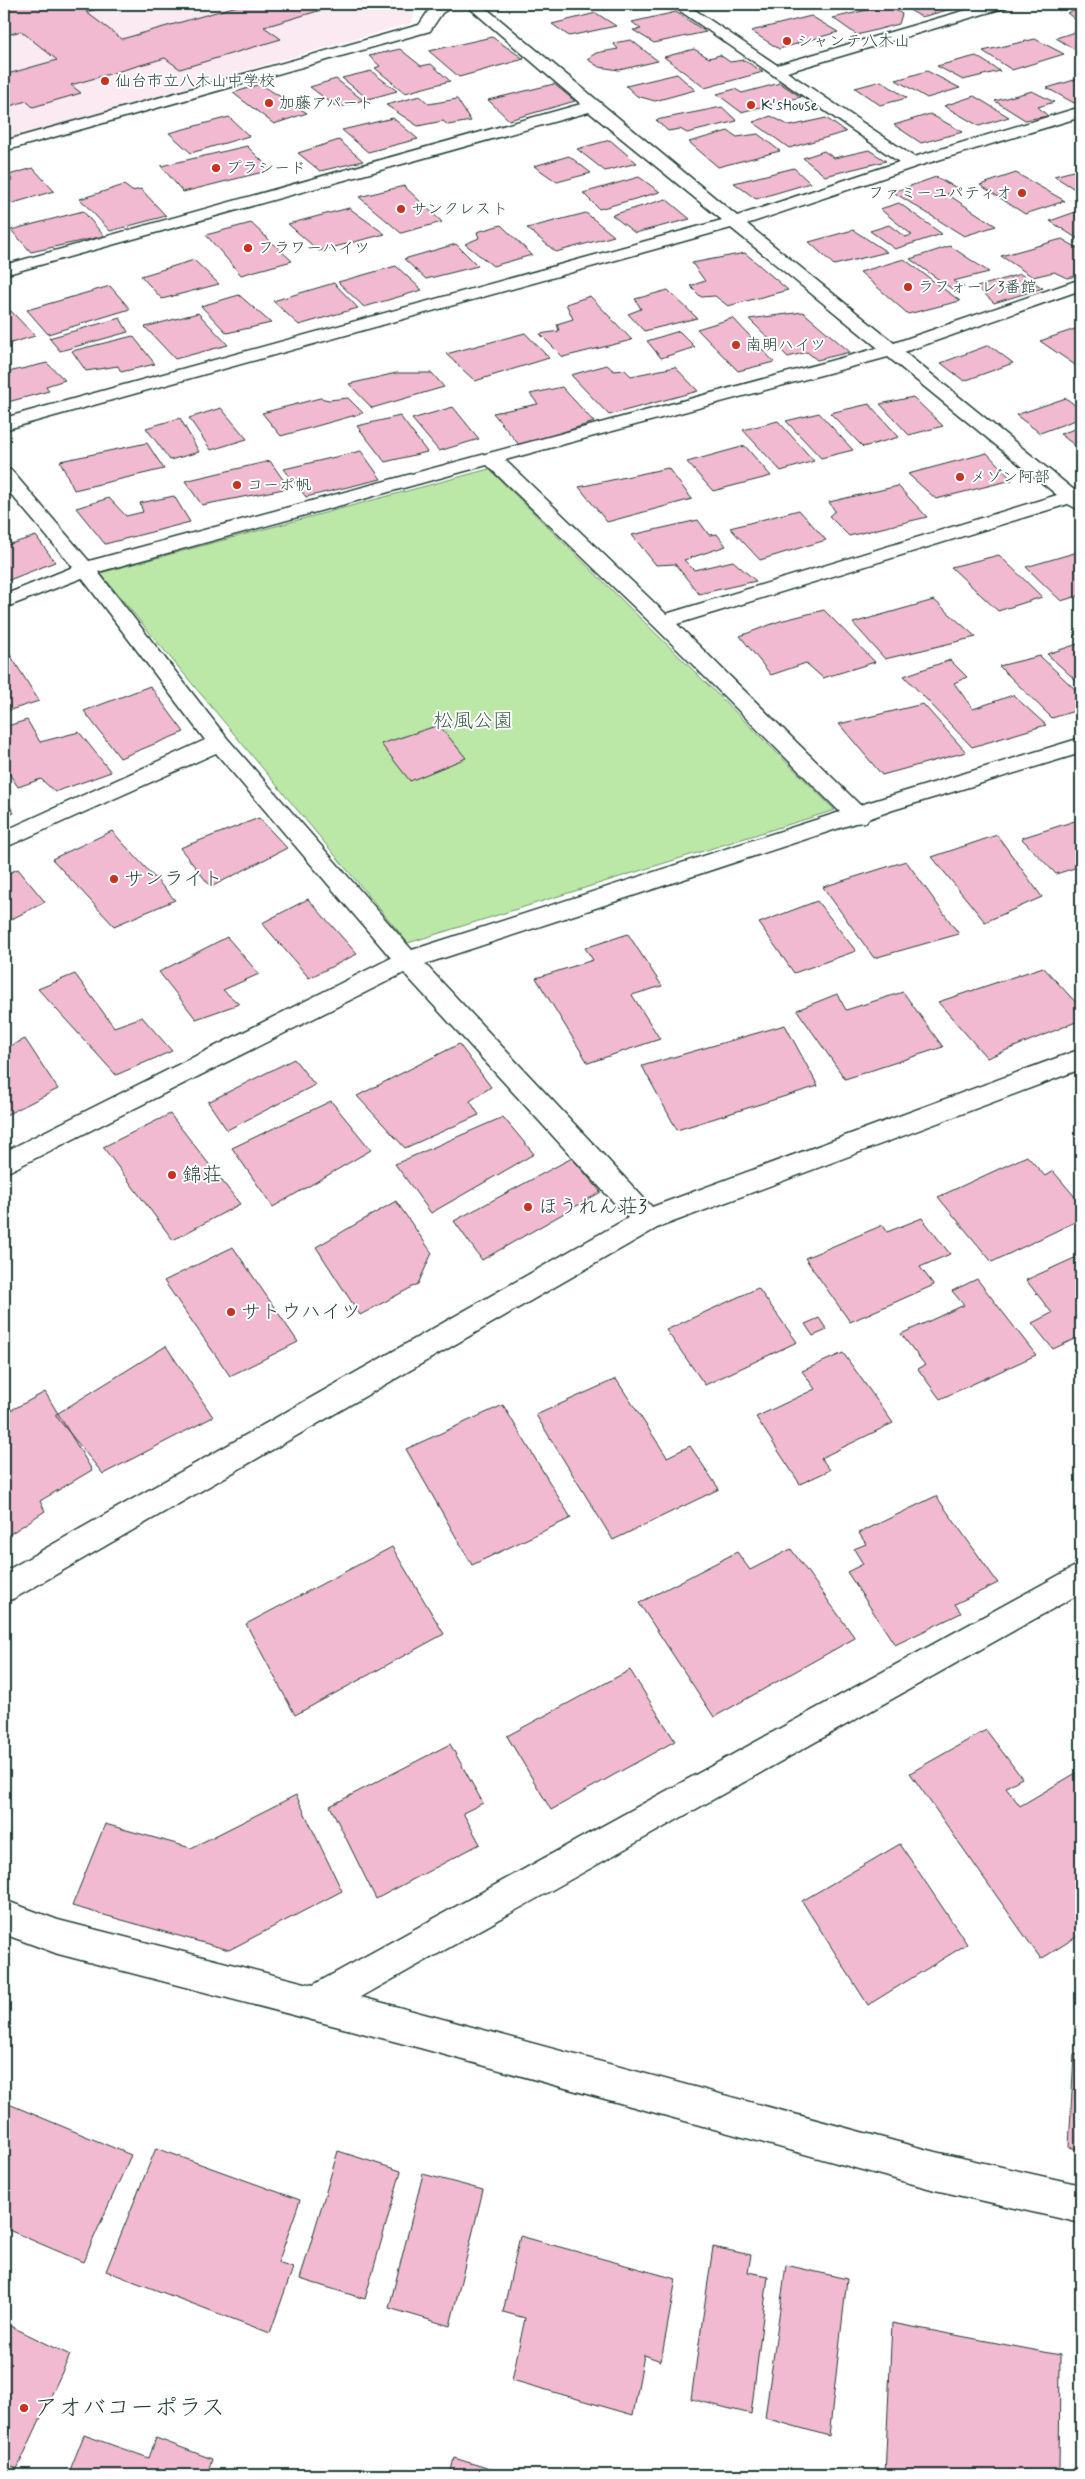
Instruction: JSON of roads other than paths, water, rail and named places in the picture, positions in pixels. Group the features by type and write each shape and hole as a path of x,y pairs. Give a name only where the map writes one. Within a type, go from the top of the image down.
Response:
{"street":[{"path":"472,4 592,106 734,222 1078,499"},
{"path":"676,4 912,162"},
{"path":"776,70 1002,4"},
{"path":"4,146 425,28 436,6"},
{"path":"4,270 592,106"},
{"path":"4,424 734,222 912,162 1081,112"},
{"path":"4,602 102,563 892,350 1081,284"},
{"path":"492,459 662,622 858,816"},
{"path":"4,474 86,570 219,743 407,961 647,1220"},
{"path":"662,622 1078,499"},
{"path":"4,840 219,743"},
{"path":"4,1164 407,961 1081,745"},
{"path":"4,1588 647,1220 1081,1059"},
{"path":"315,2003 1081,1577"},
{"path":"4,1917 58,1937 315,2003 935,2171 1081,2204"}],"place":[{"name":"シャンテ八木山","path":"787,41"},
{"name":"仙台市立八木山中学校","path":"105,81"},
{"name":"加藤アパート","path":"269,103"},
{"name":"K'sHouse","path":"751,105"},
{"name":"プラシード","path":"216,168"},
{"name":"ファミーユパティオ","path":"1022,193"},
{"name":"サンクレスト","path":"401,209"},
{"name":"フラワーハイツ","path":"248,248"},
{"name":"ラフォーレ3番館","path":"908,287"},
{"name":"南明ハイツ","path":"736,345"},
{"name":"メゾン阿部","path":"960,477"},
{"name":"コーポ帆","path":"237,485"},
{"name":"サンライト","path":"114,879"},
{"name":"錦荘","path":"172,1175"},
{"name":"ほうれん荘3","path":"528,1207"},
{"name":"サトウハイツ","path":"231,1312"},
{"name":"アオバコーポラス","path":"24,2408"}],"park label":[{"name":"松風公園","path":"473,721"}]}
